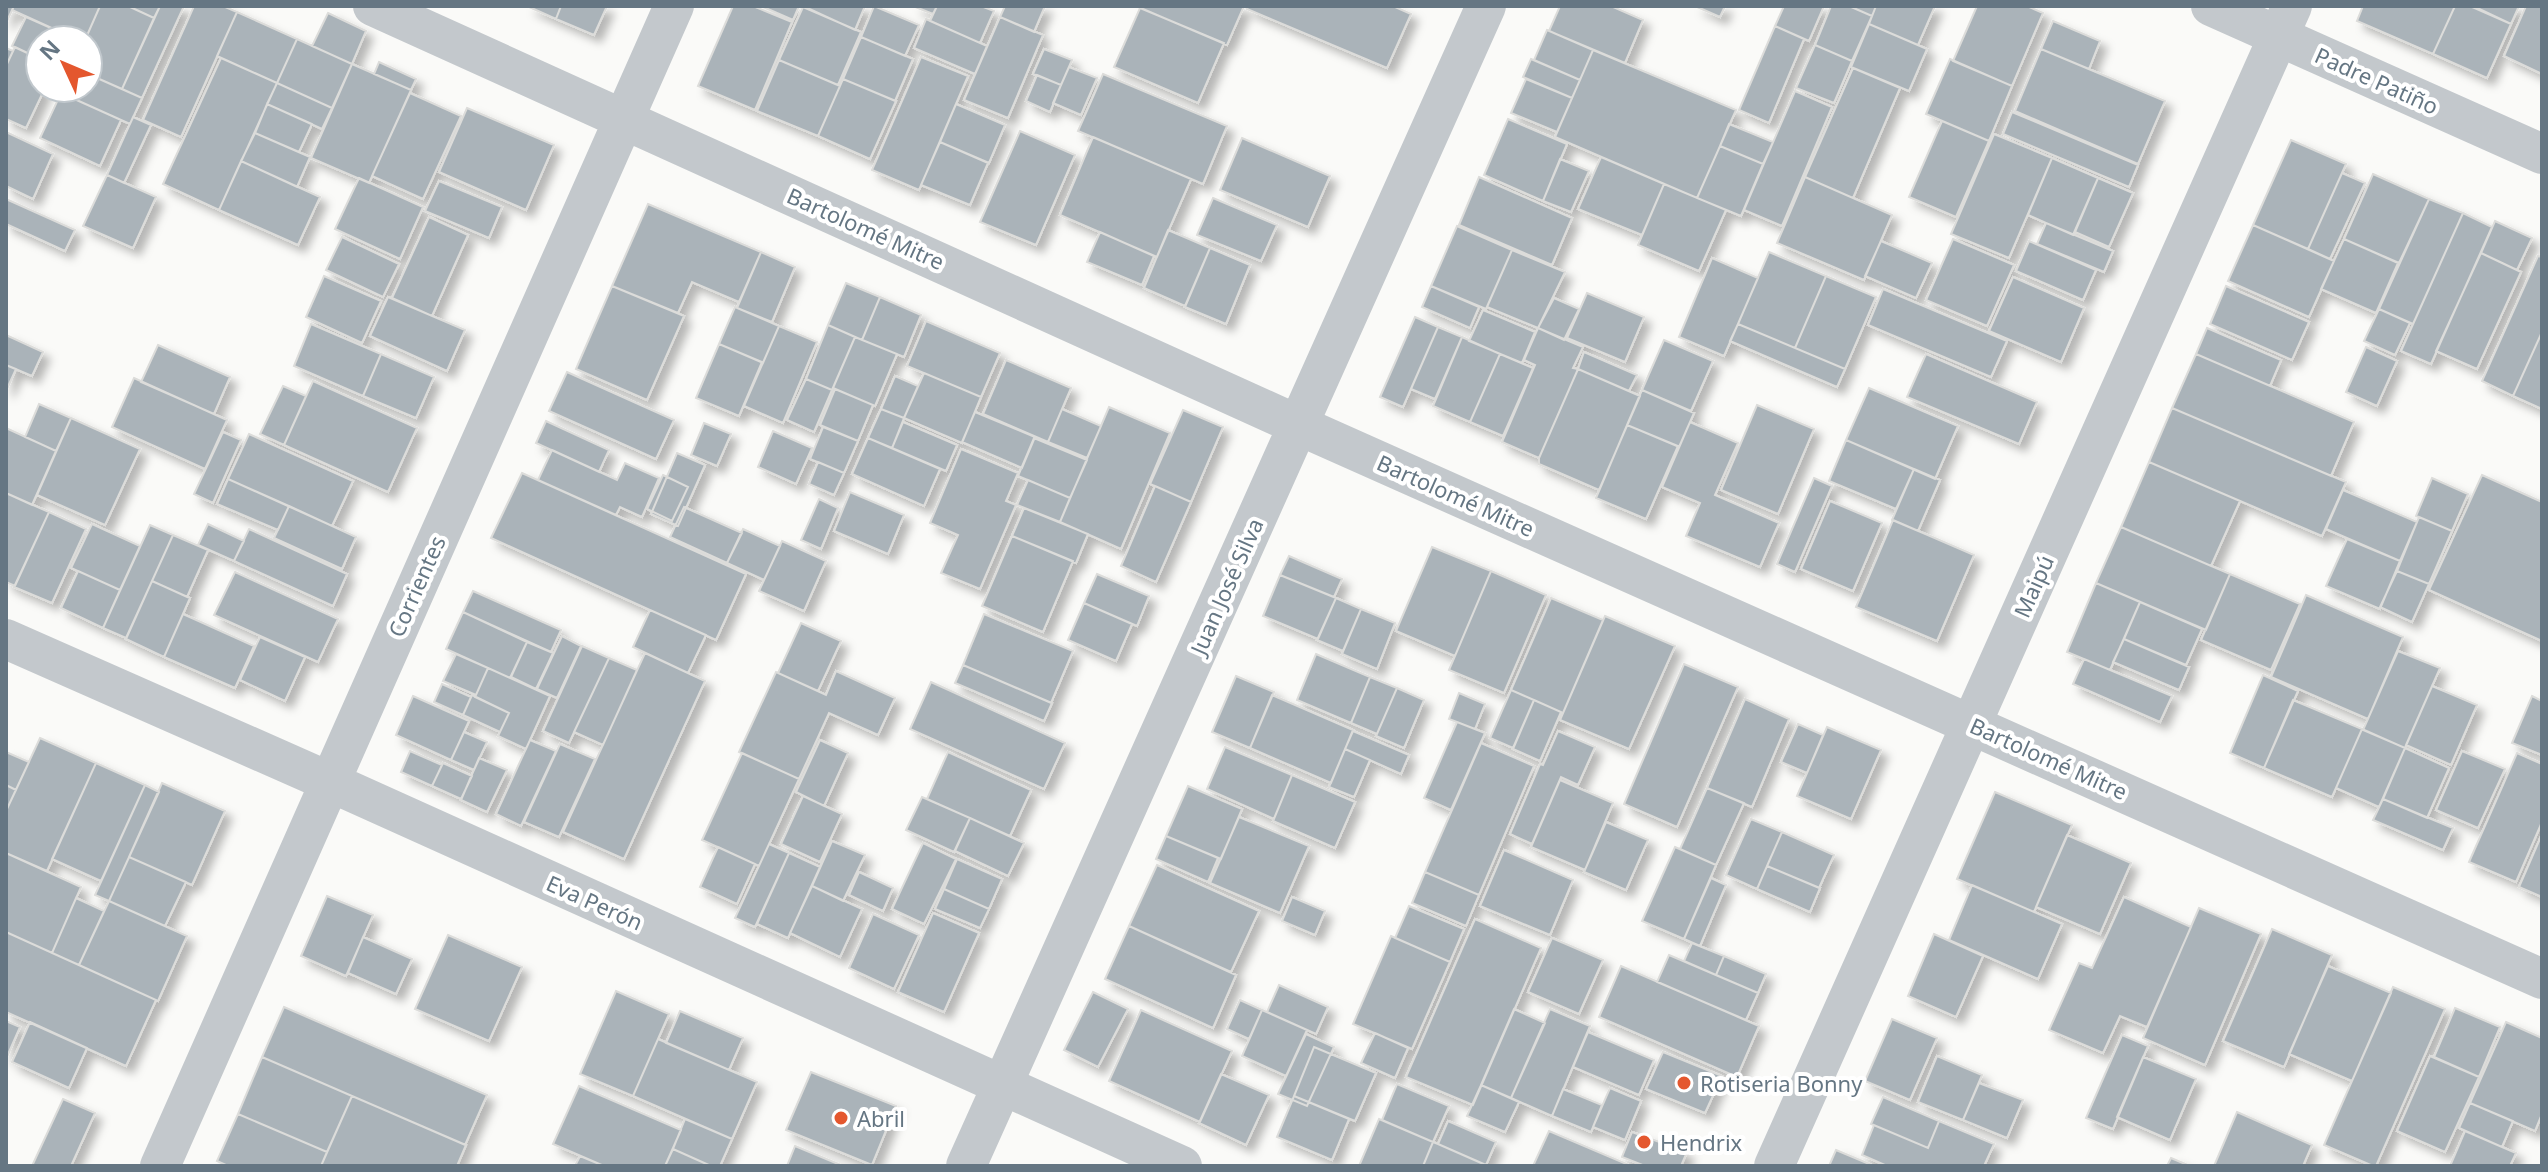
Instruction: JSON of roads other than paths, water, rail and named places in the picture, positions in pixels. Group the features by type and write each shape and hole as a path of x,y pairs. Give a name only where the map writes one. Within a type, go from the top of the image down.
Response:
{"street":[{"name":"Bartolomé Mitre","path":"373,6 1298,425 2542,979"},
{"name":"Corrientes","path":"160,1166 674,6"},
{"name":"Juan José Silva","path":"966,1166 1486,6"},
{"name":"Padre Patiño","path":"2211,6 2285,21 2542,154"},
{"name":"Maipú","path":"1774,1166 2285,21"},
{"name":"Eva Perón","path":"6,639 1182,1166"}],"place":[{"name":"Rotiseria Bonny","path":"1684,1083"},
{"name":"Abril","path":"841,1118"},
{"name":"Hendrix","path":"1644,1142"}]}
